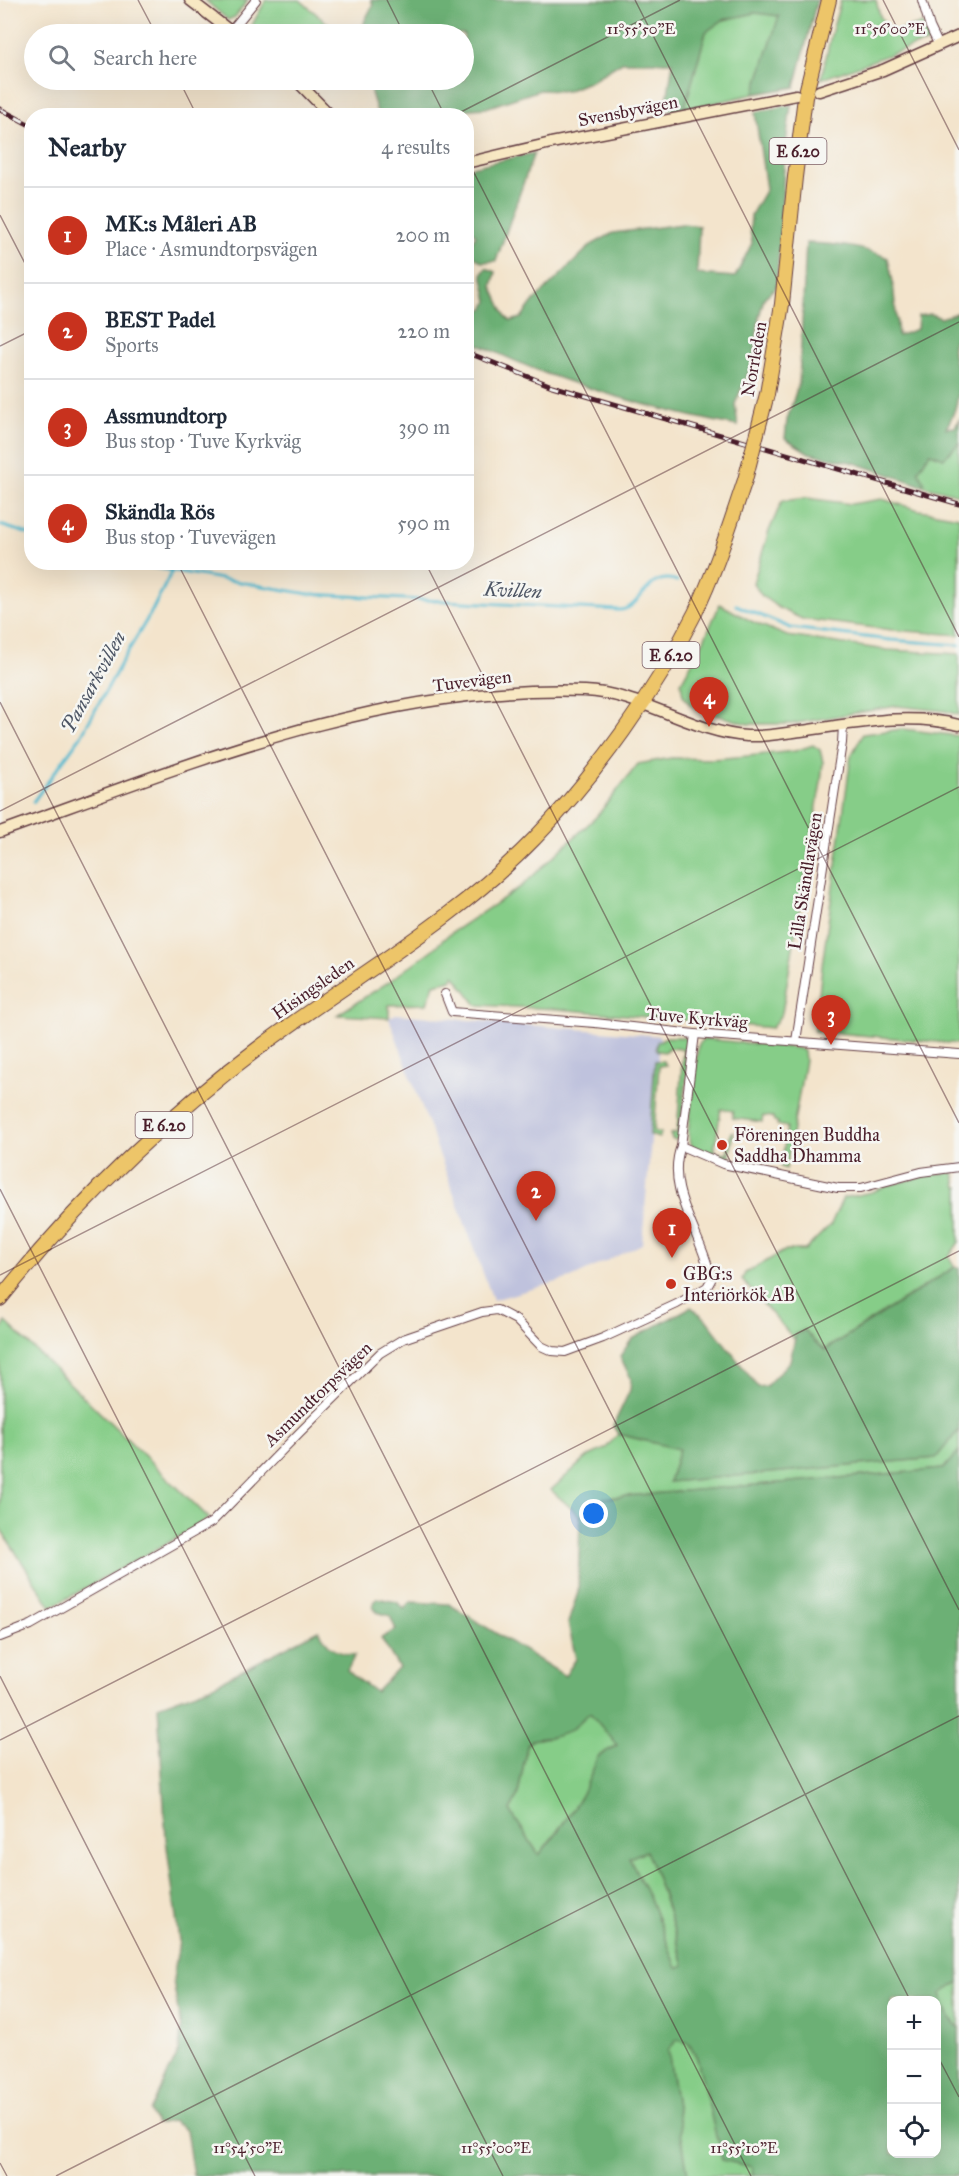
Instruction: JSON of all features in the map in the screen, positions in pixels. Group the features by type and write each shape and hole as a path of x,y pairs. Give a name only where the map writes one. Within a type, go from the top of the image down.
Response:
{"highway":[{"name":"Norrleden","path":"642,704 695,612 715,565 745,480 767,394 782,304 805,98 829,0"},
{"name":"Hisingsleden","path":"0,1299 27,1265 97,1189 184,1108 261,1046 449,914 513,859 578,790 642,704"}],"main road":[{"path":"190,0 221,24"},
{"path":"819,91 883,70 959,36"},
{"path":"306,90 324,108"},
{"name":"Svensbyvägen","path":"474,161 551,143 796,95"},
{"name":"Tuvevägen","path":"0,831 249,744 317,725 389,709 459,698 532,691 598,692 709,727 747,736 903,719 934,720 959,725"}],"street":[{"path":"239,24 256,0"},
{"path":"922,0 930,27 939,46"},
{"name":"Lilla Skändlavägen","path":"796,1041 843,725"},
{"name":"Tuve Kyrkväg","path":"445,993 452,1012 606,1024 695,1034 959,1054"},
{"path":"695,1034 681,1146 723,1164 838,1188 861,1188 921,1172 959,1167"},
{"name":"Asmundtorpsvägen","path":"0,1637 31,1625 212,1522 380,1353 404,1339 482,1312 497,1310 516,1320 541,1346 552,1351 565,1352 646,1319 707,1287 711,1280 707,1263 678,1184 676,1167 681,1146"}],"shaded area":[{"path":"396,1014 660,1036 642,1244 571,1278 493,1300 389,1018"}],"green space":[{"path":"205,0 248,0 235,17 228,20"},
{"path":"266,0 300,0 328,24 253,24"},
{"path":"371,0 817,0 795,87 754,94 779,16 755,13 723,20 706,32 684,110 675,112 666,107 673,62 622,62 591,81 567,91 540,90 486,108 376,108 371,90 474,90 474,24 364,24 373,5"},
{"path":"841,0 876,0 880,16 891,32 922,24 930,42 821,79"},
{"path":"755,13 780,15 754,94 684,110 706,32 723,20"},
{"path":"791,105 785,151 776,287 764,298 759,317 754,359 735,404 738,426 642,404 594,390 538,370 475,343 479,311 485,308 488,301 482,274 486,268 496,272 492,286 506,317 511,321 521,318 532,303 591,245 613,233 683,224 699,226 697,274 735,277 752,243 751,215 766,189 755,112"},
{"path":"534,153 496,261 482,262 474,256 476,235 474,233 474,166"},
{"path":"806,243 858,248 888,258 893,282 898,336 917,329 918,316 931,314 941,318 959,312 959,346 956,337 953,347 959,378 958,392 955,410 946,428 955,427 959,420 959,443 944,458 930,453 918,471 925,483 920,485 855,463 809,453 785,438 787,420 799,382"},
{"path":"959,443 959,495 920,485 924,482 918,471 930,452 944,458"},
{"path":"807,498 851,504 882,499 919,510 959,517 959,635 892,630 802,619 779,608 762,596 753,583 769,531 782,501"},
{"path":"720,604 751,621 787,636 887,650 959,654 959,715 945,711 897,706 791,724 748,724 702,711 690,705 683,695 681,683"},
{"path":"903,729 959,736 959,1044 815,1031 851,756 863,734"},
{"path":"813,745 820,750 823,762 821,782 782,1013 772,1028 557,1009 477,1005 454,975 451,980 434,984 427,1004 389,1005 389,1018 337,1015 387,983 448,935 522,886 597,816 638,764 671,758 713,759 795,751"},
{"path":"666,1037 683,1038 691,1043 679,1138 676,1140 672,1139 670,1134 677,1133 683,1049 668,1048 665,1052 658,1051 657,1042"},
{"path":"702,1040 797,1048 804,1051 805,1060 786,1169 781,1167 787,1127 777,1125 778,1122 774,1121 773,1117 763,1116 762,1122 732,1118 733,1111 721,1109 714,1152 727,1154 731,1132 734,1132 729,1160 725,1161 692,1147 688,1133 698,1046"},
{"path":"655,1061 663,1061 666,1065 659,1066 654,1131 661,1133 659,1138 650,1135"},
{"path":"954,1172 957,1187 959,1187 959,1242 949,1257 955,1267 824,1350 805,1330 796,1334 795,1340 742,1280 745,1273 786,1250 805,1250 831,1224 843,1198 929,1175"},
{"path":"955,1267 959,1268 959,1430 936,1458 669,1482 679,1449 618,1434 613,1426 630,1390 631,1379 620,1356 632,1339 691,1307 705,1318 758,1387 766,1386 790,1361 796,1334 805,1330 825,1350"},
{"path":"6,1322 209,1518 51,1607 0,1528 0,1331"},
{"path":"959,1430 959,1451 944,1469 604,1498 580,1516 551,1490 587,1457 605,1449 618,1434 679,1449 669,1482 935,1458"},
{"path":"959,1451 959,1982 941,1994 950,2018 959,2028 959,2176 753,2176 752,2167 722,2160 697,2058 689,2043 677,2040 668,2050 688,2176 193,2176 186,2130 172,2121 156,2124 150,2111 179,2051 181,2029 173,1980 179,1941 166,1839 158,1706 210,1687 319,1630 333,1648 342,1653 355,1655 347,1671 376,1692 399,1668 381,1638 396,1630 390,1616 377,1612 372,1606 377,1598 397,1602 404,1609 411,1602 449,1604 565,1676 576,1659 568,1623 578,1592 580,1516 604,1498 943,1469","holes":["590,1713 617,1745 597,1757 593,1770 573,1809 539,1855 510,1811 518,1794 527,1746 532,1740 566,1733","646,1851 662,1893 684,1965 677,1968 651,1901 629,1858"]},
{"path":"590,1713 618,1745 597,1757 591,1780 567,1818 539,1855 510,1811 518,1794 527,1746 532,1740 566,1733"},
{"path":"646,1850 684,1965 677,1968 651,1901 629,1858"},
{"path":"959,1982 959,2028 950,2018 940,1993"},
{"path":"677,2040 689,2043 753,2168 753,2176 688,2176 668,2050"}],"waterway":[{"name":"Kvillen","path":"0,525 24,532"},
{"name":"Kvillen","path":"169,570 309,594 619,610 633,604 658,581 667,579 677,581"},
{"name":"Pansarkvillen","path":"33,802 81,736 152,611 172,571"},
{"name":"Kvillen","path":"736,605 791,628 890,640 959,645"}],"railway":[{"path":"0,109 24,122"},
{"path":"474,355 552,386 959,504"}],"place":[{"name":"Skändla Rös","path":"709,727"},
{"name":"Assmundtorp","path":"831,1045"},
{"name":"Föreningen Buddha Saddha Dhamma","path":"722,1145"},
{"name":"BEST Padel","path":"536,1221"},
{"name":"MK:s Måleri AB","path":"672,1258"},
{"name":"GBG:s Interiörkök AB","path":"671,1284"}]}
